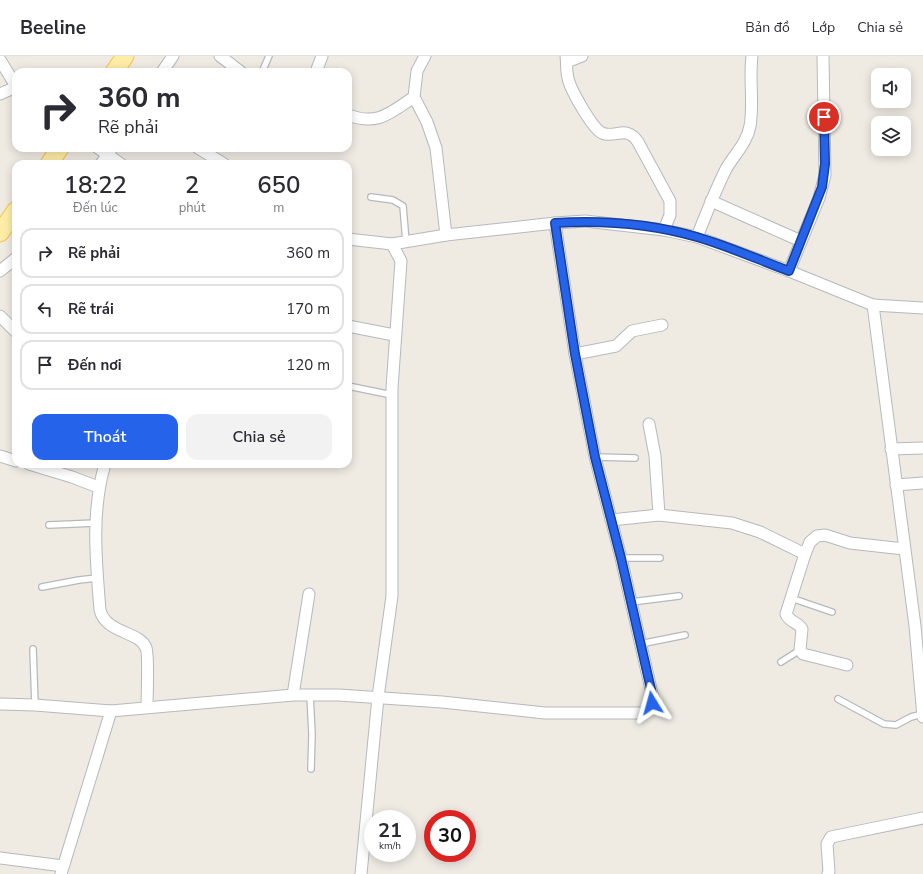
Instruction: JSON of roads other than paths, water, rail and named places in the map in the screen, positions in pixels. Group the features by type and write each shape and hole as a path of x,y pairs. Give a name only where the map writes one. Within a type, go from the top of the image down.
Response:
{"main road":[{"path":"117,68 125,56"},
{"path":"0,233 12,216"}],"street":[{"path":"164,68 172,56"},
{"path":"220,56 236,68"},
{"path":"318,68 322,56"},
{"path":"425,56 417,71 414,97 427,122 436,148 446,235"},
{"path":"582,56 566,59 567,76 572,91 596,129 606,134 627,132 638,142 670,201 670,214 664,230"},
{"path":"698,237 711,201 726,169 744,142 750,127 752,56"},
{"path":"789,271 819,198 825,175 823,56"},
{"path":"0,60 12,80"},
{"path":"0,94 12,88"},
{"path":"352,116 364,120 380,119 414,97"},
{"path":"111,152 118,160"},
{"path":"204,152 218,160"},
{"path":"711,201 801,241"},
{"path":"352,239 392,244 446,235 585,221 664,230 698,237 789,271 873,305 923,308"},
{"path":"0,704 35,705 111,711 293,695 310,695 378,697 545,713 642,713 650,708 653,698 621,558 595,457 575,354 555,223"},
{"path":"361,874 378,697 392,596 392,395 394,335 401,261 392,244"},
{"path":"0,271 12,261"},
{"path":"873,305 904,549 919,626 923,715"},
{"path":"0,316 12,328"},
{"path":"575,354 616,346 632,331 662,325"},
{"path":"352,327 394,335"},
{"path":"649,424 655,456 659,515"},
{"path":"891,449 923,448"},
{"path":"0,456 12,460"},
{"path":"42,468 98,487"},
{"path":"104,468 98,487 96,523 97,578 102,616 110,625 143,643 147,650 147,707"},
{"path":"896,485 923,483"},
{"path":"611,520 659,515 721,521 742,526 805,554"},
{"path":"847,665 807,656 800,650 802,629 799,624 788,618 786,614 805,554 813,539 822,535 862,545 904,549"},
{"path":"293,695 309,594"},
{"path":"0,858 62,870 111,711"},
{"path":"828,874 827,844 831,837 923,818"}],"lane":[{"path":"264,68 269,56"},
{"path":"371,198 393,200 403,206 406,242"},
{"path":"352,387 392,395"},
{"path":"595,457 635,458"},
{"path":"49,525 96,523"},
{"path":"621,558 660,558"},
{"path":"42,587 97,578"},
{"path":"631,602 679,596"},
{"path":"791,598 832,612"},
{"path":"640,644 684,636"},
{"path":"33,650 35,705"},
{"path":"781,662 800,650"},
{"path":"310,695 312,734 311,769"},
{"path":"838,699 890,726 923,715"}]}
